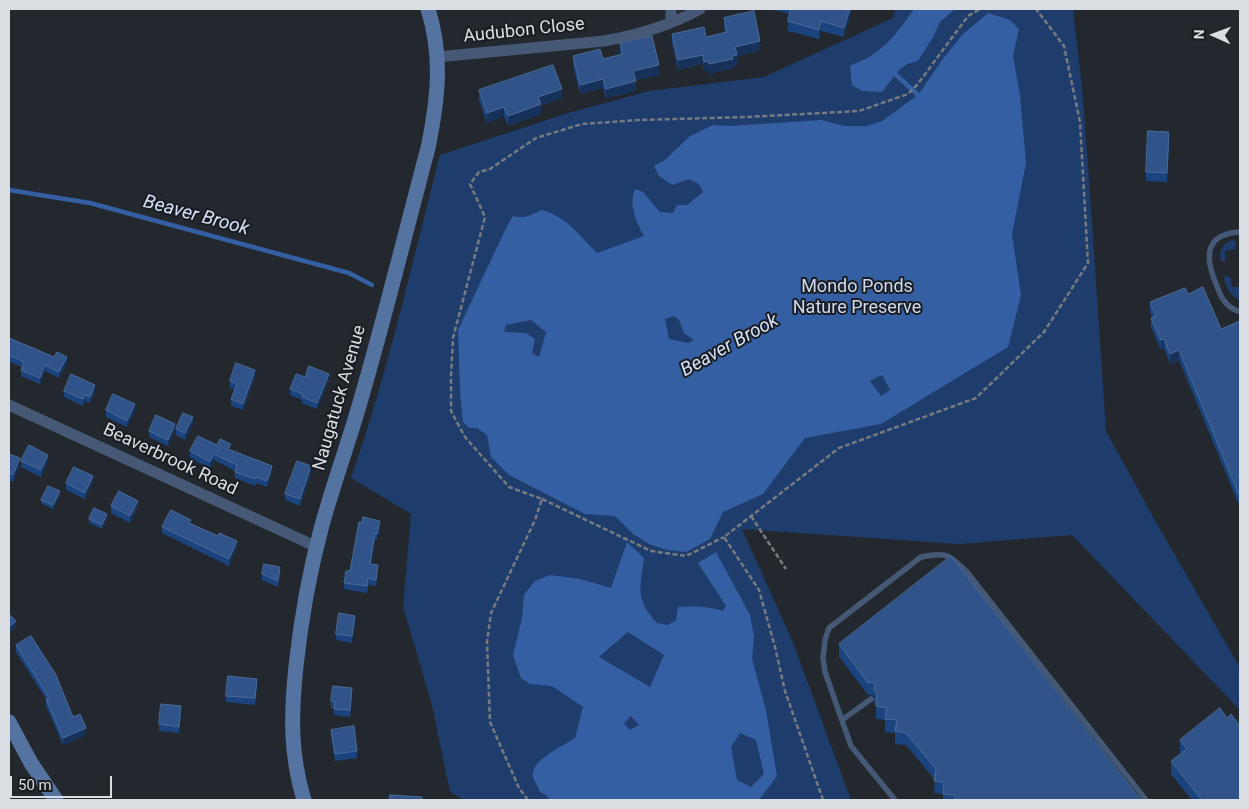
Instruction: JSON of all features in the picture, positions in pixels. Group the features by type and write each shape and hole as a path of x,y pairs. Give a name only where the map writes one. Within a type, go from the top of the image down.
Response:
{"main road":[{"name":"Naugatuck Avenue","path":"304,800 293,748 292,716 300,629 317,547 361,398 428,148 436,106 438,79 435,37 428,9"},
{"path":"9,722 31,764 56,800"}],"street":[{"path":"671,9 671,22"},
{"name":"Audubon Close","path":"437,57 604,41 646,31 700,9"},
{"name":"Beaverbrook Road","path":"9,405 317,547"}],"lane":[{"path":"1240,232 1224,235 1216,240 1210,248 1208,257 1210,269 1222,299 1231,309 1240,312"},
{"path":"895,800 851,746 824,672 825,640 829,628 921,557 936,554 951,556 967,572 1146,800"},
{"path":"842,720 871,699"}],"path":[{"path":"980,9 968,16 917,85 908,94 859,111 582,124 536,138 490,169 479,172 470,184 485,217 453,338 451,411 465,437 509,487 542,499 651,552 686,556 724,538 838,448 976,398 1044,332 1088,263 1080,122 1064,46 1036,9"},
{"path":"528,800 519,788 490,722 487,642 491,613 535,520 542,499"},
{"path":"751,516 786,569"},
{"path":"724,538 759,590 775,646 785,691 823,800"}],"green space":[{"name":"Mondo Ponds Nature Preserve","path":"895,9 1073,9 1082,87 1106,431 1240,668 1240,710 1072,535 959,544 742,529 792,640 851,800 464,800 450,792 431,701 403,607 411,514 351,478 377,398 440,155 568,113 649,91 764,77 893,18"},
{"path":"1233,240 1236,243 1235,249 1225,251 1225,261 1221,261 1220,254 1222,248 1226,243"},
{"path":"1225,276 1231,278 1232,287 1240,287 1240,301 1229,292 1224,280"}],"water":[{"path":"914,9 955,9 940,22 918,61 907,64 899,70 882,92 862,91 852,85 850,66 866,59 881,49"},
{"path":"988,13 1010,20 1019,29 1013,56 1020,95 1026,163 1012,234 1021,295 1008,347 881,424 805,438 763,494 723,512 710,539 686,552 667,550 649,544 633,534 615,516 585,514 509,475 491,457 487,435 477,428 469,428 463,422 458,330 513,216 524,217 541,210 557,216 572,227 597,253 644,236 636,220 633,207 632,201 635,189 643,192 660,212 673,213 677,205 687,205 703,192 699,184 689,179 672,185 659,176 654,166 665,160 690,136 713,125 731,126 822,120 844,126 867,126 882,121 918,95 962,35","holes":["674,316 679,320 684,333 694,340 688,343 669,339 665,319","531,320 546,332 539,357 532,353 535,339 526,333 504,332 506,325","882,375 890,390 881,396 870,381"]},
{"path":"627,542 644,558 641,577 642,600 657,623 668,625 676,620 678,607 701,607 723,611 726,606 698,563 716,552 750,615 754,637 752,659 766,710 777,776 759,800 550,800 540,792 533,777 536,765 555,750 575,738 583,707 552,686 530,684 521,678 513,655 522,618 524,595 535,581 550,575 580,579 611,588","holes":["628,632 664,655 650,687 599,657","631,716 639,725 630,730 624,723","740,733 756,740 764,774 751,787 737,780 731,747"]}],"building":[{"path":"791,9 850,9 844,28 821,21 819,30 788,21"},
{"path":"754,11 760,41 735,47 737,55 732,56 733,59 709,64 709,61 704,62 703,55 678,60 672,34 704,27 706,37 727,32 724,18"},
{"path":"652,36 659,65 633,71 636,81 606,89 603,79 580,85 573,56 600,49 603,59 623,54 620,44"},
{"path":"553,65 562,89 538,97 541,104 508,116 504,107 487,113 479,90"},
{"path":"1148,131 1169,132 1167,173 1146,172"},
{"path":"1203,287 1221,329 1240,321 1240,495 1179,350 1170,354 1164,339 1161,340 1151,318 1156,316 1150,302 1185,288 1188,294"},
{"path":"9,338 54,357 57,352 67,357 59,372 45,365 40,378 21,370 24,362 9,355"},
{"path":"236,363 255,370 243,404 231,399 237,384 230,381"},
{"path":"309,366 329,374 317,403 302,397 303,394 290,389 296,374 305,377"},
{"path":"71,374 95,385 90,397 85,395 83,399 64,391"},
{"path":"113,394 135,404 127,421 106,410"},
{"path":"183,413 193,417 185,433 176,429"},
{"path":"156,415 175,424 168,440 149,431"},
{"path":"198,436 217,445 220,439 231,444 228,449 272,466 267,481 235,472 237,465 214,454 210,462 190,451"},
{"path":"29,445 48,455 41,470 21,461"},
{"path":"9,454 20,458 13,475 9,473"},
{"path":"297,461 311,466 300,499 285,494"},
{"path":"74,467 93,476 85,493 66,483"},
{"path":"48,486 60,491 53,505 41,500"},
{"path":"119,491 138,501 130,516 111,506"},
{"path":"94,508 107,514 102,525 89,519"},
{"path":"171,510 191,520 189,523 218,536 219,533 237,541 229,559 162,527"},
{"path":"363,517 380,521 377,534 375,533 370,564 378,565 376,580 368,578 367,586 344,583 346,571 350,571 359,522 362,522"},
{"path":"951,556 1141,800 954,800 955,795 943,794 944,782 934,781 936,769 906,733 895,731 897,720 885,719 887,708 876,706 877,694 874,690 875,684 872,682 868,683 839,644"},
{"path":"264,564 280,567 278,581 262,574"},
{"path":"339,613 355,616 352,636 336,634"},
{"path":"9,614 16,621 9,627"},
{"path":"31,636 56,675 73,717 80,714 86,728 63,738 46,699 49,698 16,645"},
{"path":"228,676 257,679 255,698 226,696"},
{"path":"333,686 352,688 350,710 334,709 335,702 331,701"},
{"path":"161,704 181,706 179,727 159,724"},
{"path":"1220,708 1227,718 1231,714 1240,726 1240,800 1202,800 1171,761 1187,749 1180,740"},
{"path":"354,726 357,751 335,754 331,730"},
{"path":"390,795 422,797 422,800 390,800"}],"waterway":[{"name":"Beaver Brook","path":"895,70 894,73 918,95 917,101"},
{"name":"Beaver Brook","path":"9,190 90,203 349,273 372,285"}]}
